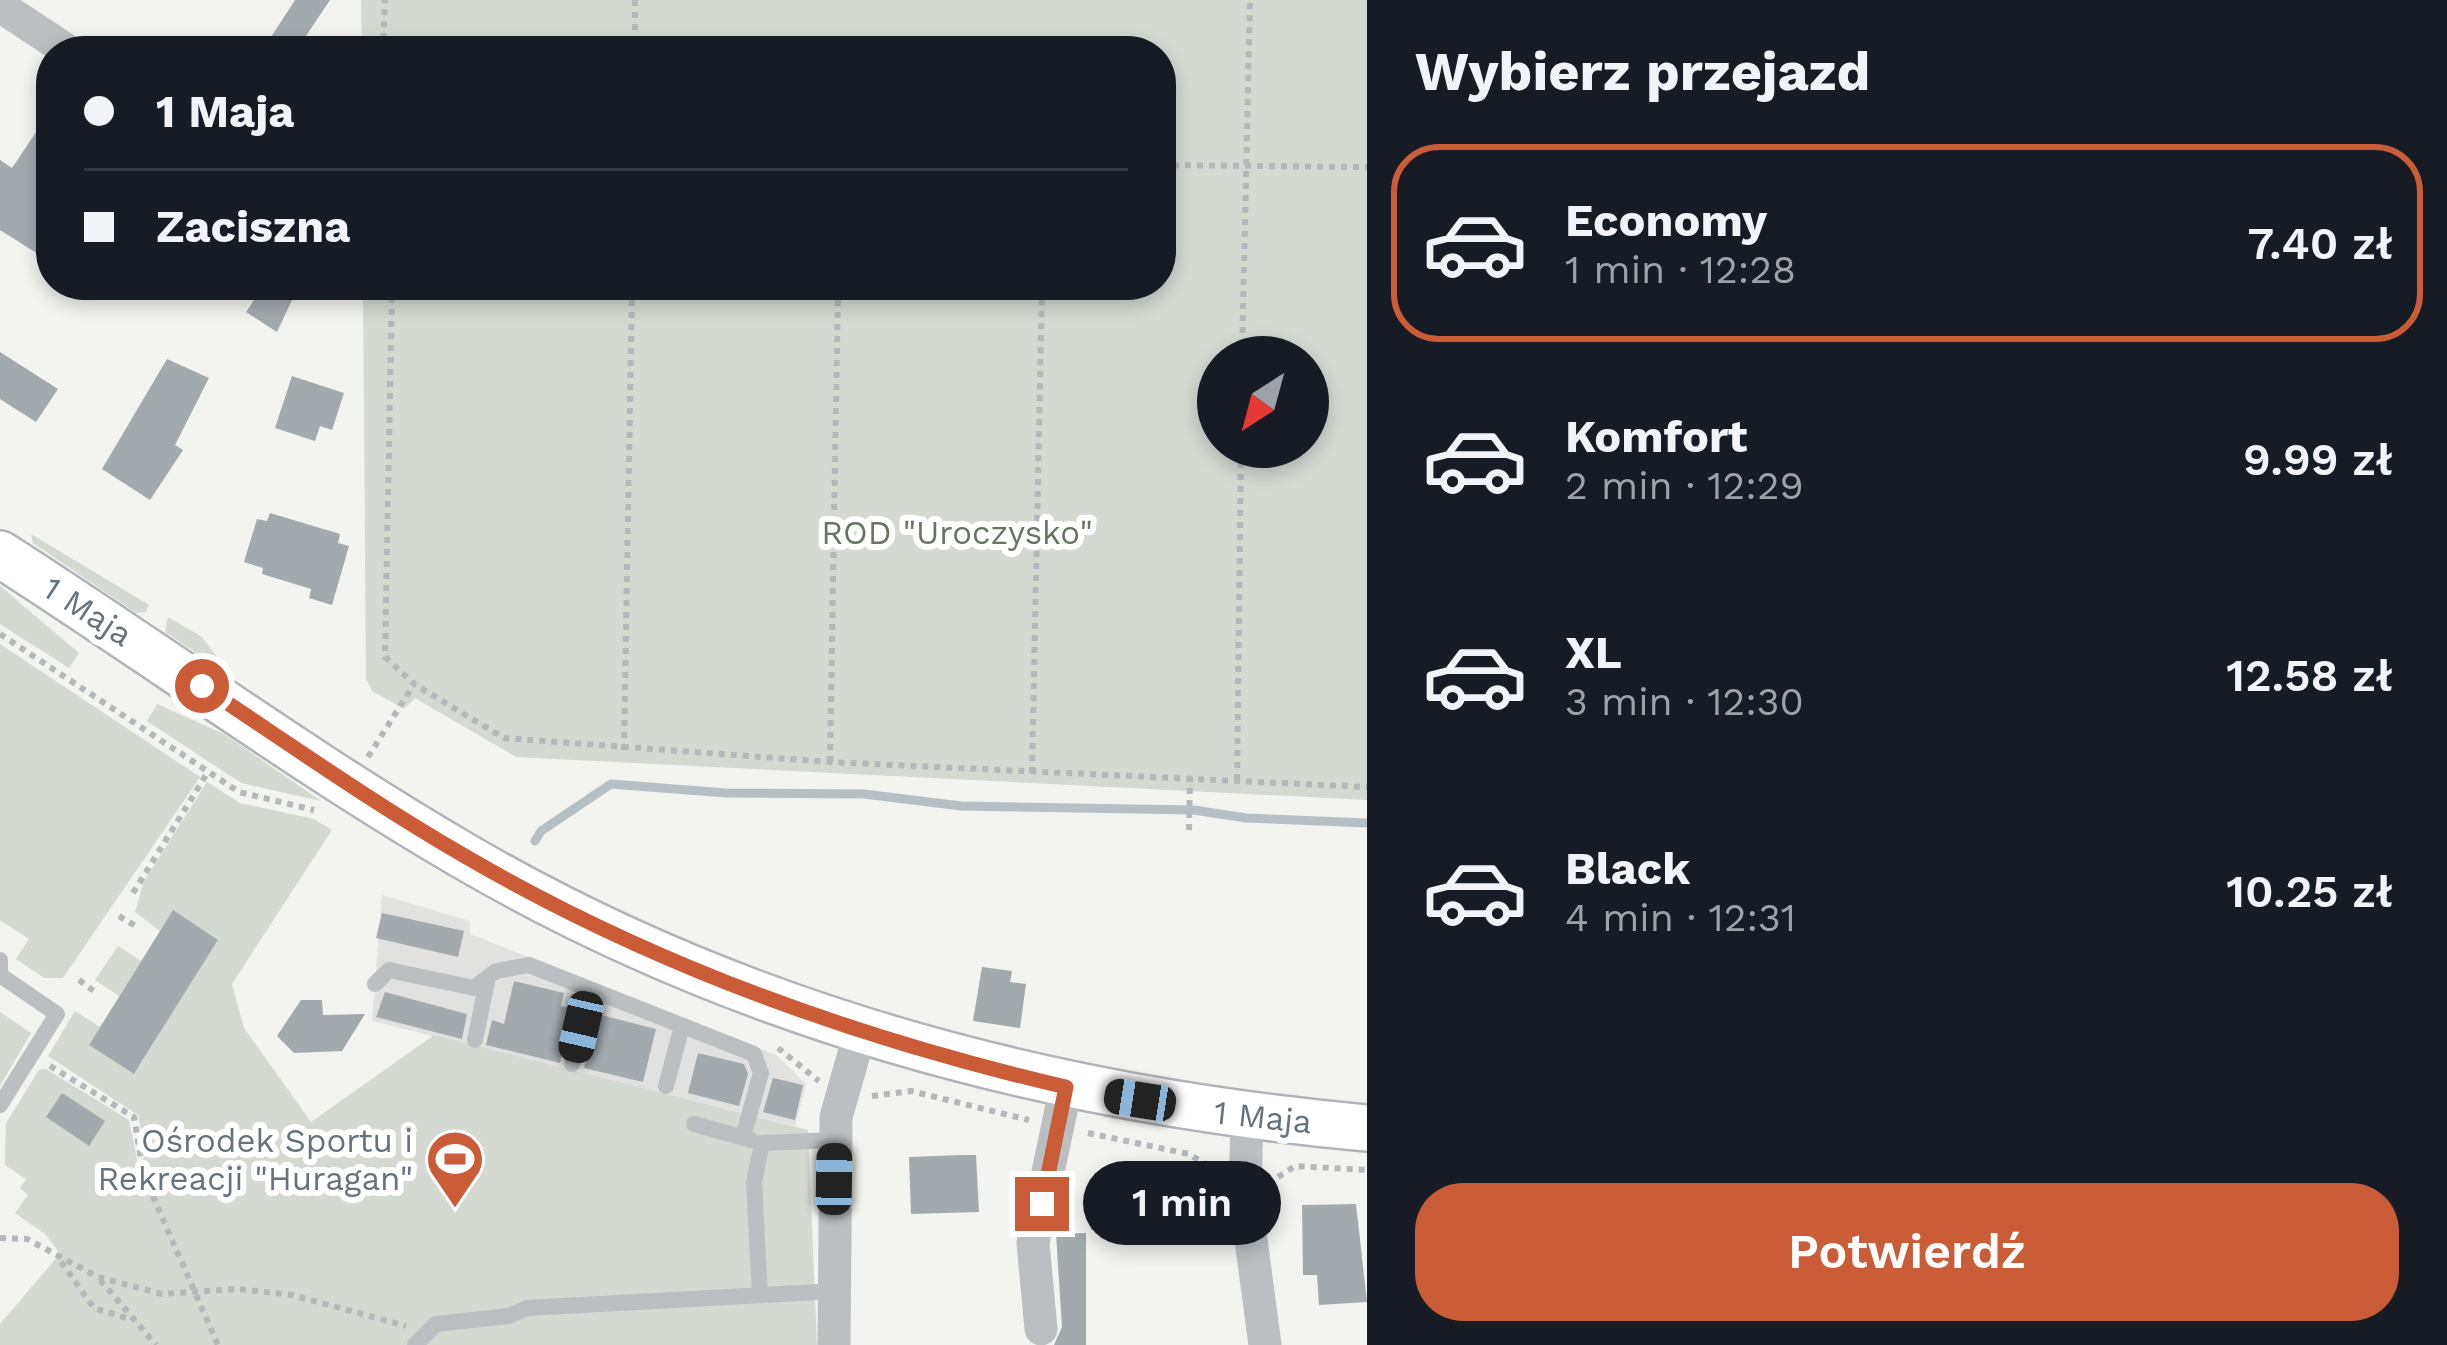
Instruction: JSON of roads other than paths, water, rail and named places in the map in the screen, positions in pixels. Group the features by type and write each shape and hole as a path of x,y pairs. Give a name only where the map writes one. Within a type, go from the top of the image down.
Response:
{"main road":[{"name":"1 Maja","path":"0,554 463,855 672,961 860,1034 1066,1087 1247,1117 1367,1128"}],"street":[{"path":"0,6 45,36"},
{"path":"834,1345 835,1140 860,1034"},
{"path":"1041,1329 1033,1243 1066,1087"},
{"path":"1247,1117 1245,1195 1265,1345"}],"lane":[{"path":"0,960 0,975 57,1014 0,1105"},
{"path":"475,1040 487,982 496,971 529,965 754,1054 760,1064 743,1137"},
{"path":"375,984 388,970 455,987 487,982"},
{"path":"572,1064 590,989"},
{"path":"666,1086 682,1026"},
{"path":"694,1124 762,1143 835,1140"},
{"path":"760,1295 754,1182 762,1143"},
{"path":"420,1338 448,1321 509,1316 527,1308 836,1291"}],"waterway":[{"path":"535,841 541,831 611,784 726,793 864,794 961,806 1194,810 1246,818 1367,823"}],"place":[{"name":"Ośrodek Sportu i Rekreacji \"Huragan\"","path":"455,1210"}],"park label":[{"name":"ROD \"Uroczysko\"","path":"957,532"}]}
